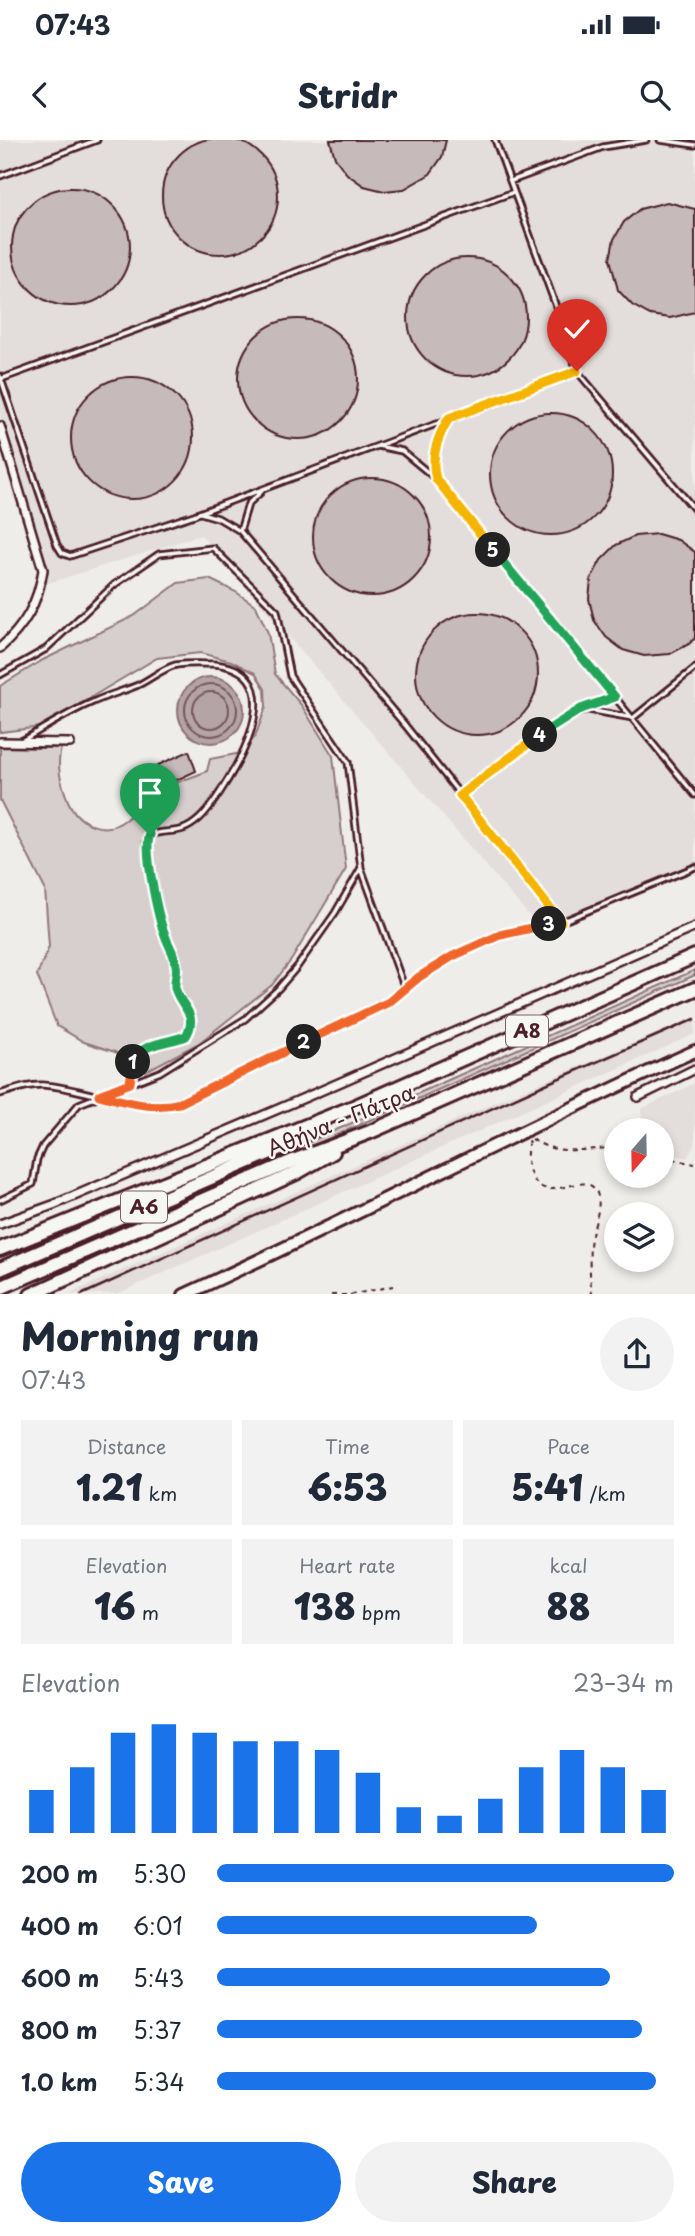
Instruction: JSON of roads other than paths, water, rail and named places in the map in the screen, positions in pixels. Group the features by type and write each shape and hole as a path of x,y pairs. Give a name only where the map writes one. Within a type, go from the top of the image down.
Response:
{"highway":[{"name":"Αθήνα - Πάτρα","path":"0,1249 358,1105 695,956"},
{"name":"Αθήνα - Πάτρα","path":"0,1288 293,1161 370,1132 695,989"},
{"name":"Α6","path":"0,1269 287,1145 358,1105"},
{"name":"Α6","path":"31,1294 298,1172 370,1132"}],"street":[{"path":"0,426 43,570 40,592 32,610 15,635 0,648"},
{"path":"0,742 70,743"},
{"path":"0,1224 53,1205 318,1092 695,927"},
{"path":"184,1294 525,1135 695,1051"},
{"path":"638,1097 695,1069"}],"lane":[{"path":"0,176 97,140"},
{"path":"495,140 577,371 695,510"},
{"path":"510,182 603,147 646,140"},
{"path":"660,140 695,145"},
{"path":"514,192 1,377 57,545 62,553 70,556 81,554 199,513 577,371"},
{"path":"436,479 434,455 438,439 449,418"},
{"path":"376,446 402,451 436,479 695,795"},
{"path":"240,531 248,504 265,488"},
{"path":"199,513 218,518 240,531 405,725 561,922"},
{"path":"0,675 46,649 114,585 159,554 213,548 277,611 290,676 348,762 361,868 405,989"},
{"path":"18,742 92,702 139,685 174,666 203,664 237,668 255,693 257,709 239,761 212,806 198,820 181,831 167,834 157,832 150,835 146,842 162,927 177,968 174,985 186,1006 191,1023 186,1036 158,1043 134,1057 130,1083"},
{"path":"581,709 633,718 695,668"},
{"path":"460,795 517,750 581,709 615,697"},
{"path":"0,1094 41,1085 144,1106 163,1107 180,1103 389,1002 439,963 500,935 561,922 695,867"},
{"path":"0,1200 33,1184 35,1166 43,1146 79,1104 160,1072 245,1019 278,989 328,924 361,868"}],"water":[{"path":"205,677 217,677 235,686 242,697 242,723 235,734 224,741 205,743 192,738 183,729 178,716 178,704 183,691 192,682"}],"railway":[{"path":"83,1294 695,1019"}]}
